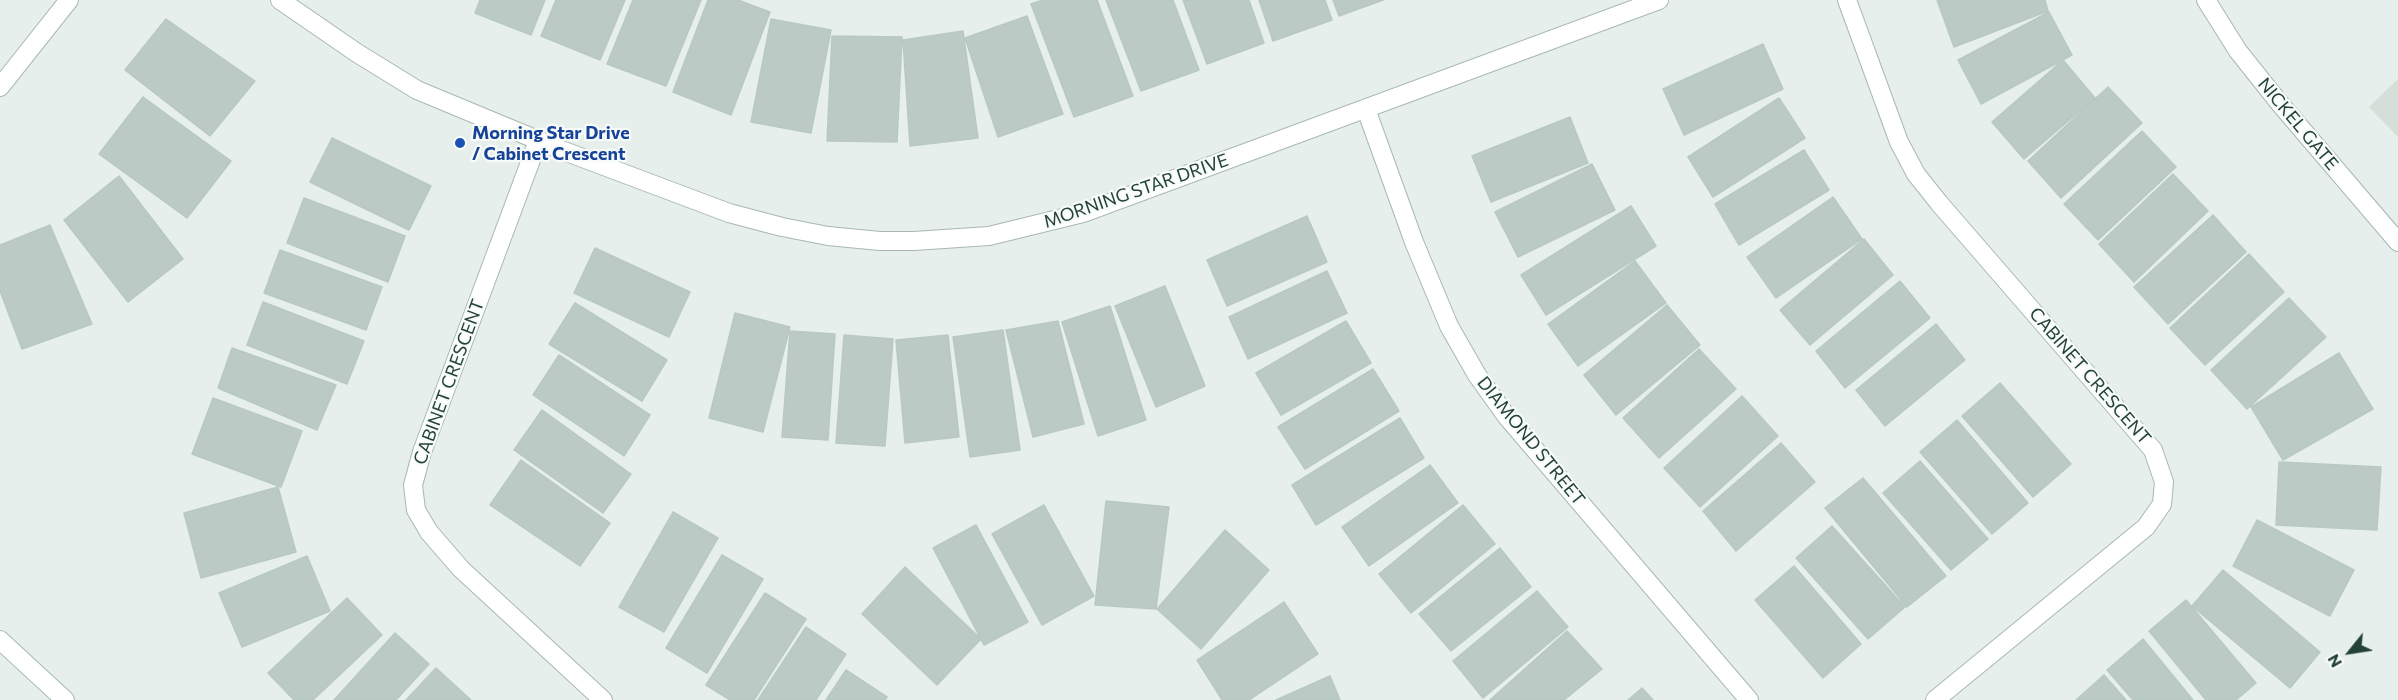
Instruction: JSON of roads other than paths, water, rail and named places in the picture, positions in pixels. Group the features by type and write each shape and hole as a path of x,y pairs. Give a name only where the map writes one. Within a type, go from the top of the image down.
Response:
{"street":[{"path":"0,87 69,0"},
{"name":"MORNING STAR DRIVE","path":"280,0 357,53 417,90 538,141 729,213 828,236 880,241 952,240 1017,230 1083,213 1659,0"},
{"name":"CABINET CRESCENT","path":"1847,0 1899,142 1916,174 2153,450 2164,482 2162,504 2146,527 1935,700"},
{"name":"NICKEL GATE","path":"2206,0 2238,51 2398,242"},
{"name":"DIAMOND STREET","path":"1366,109 1414,242 1449,326 1477,375 1507,417 1749,700"},
{"name":"CABINET CRESCENT","path":"538,141 422,452 413,484 416,510 429,532 461,569 603,700"},
{"path":"0,640 65,700"}],"place":[{"name":"Morning Star Drive / Cabinet Crescent","path":"460,143"}]}
